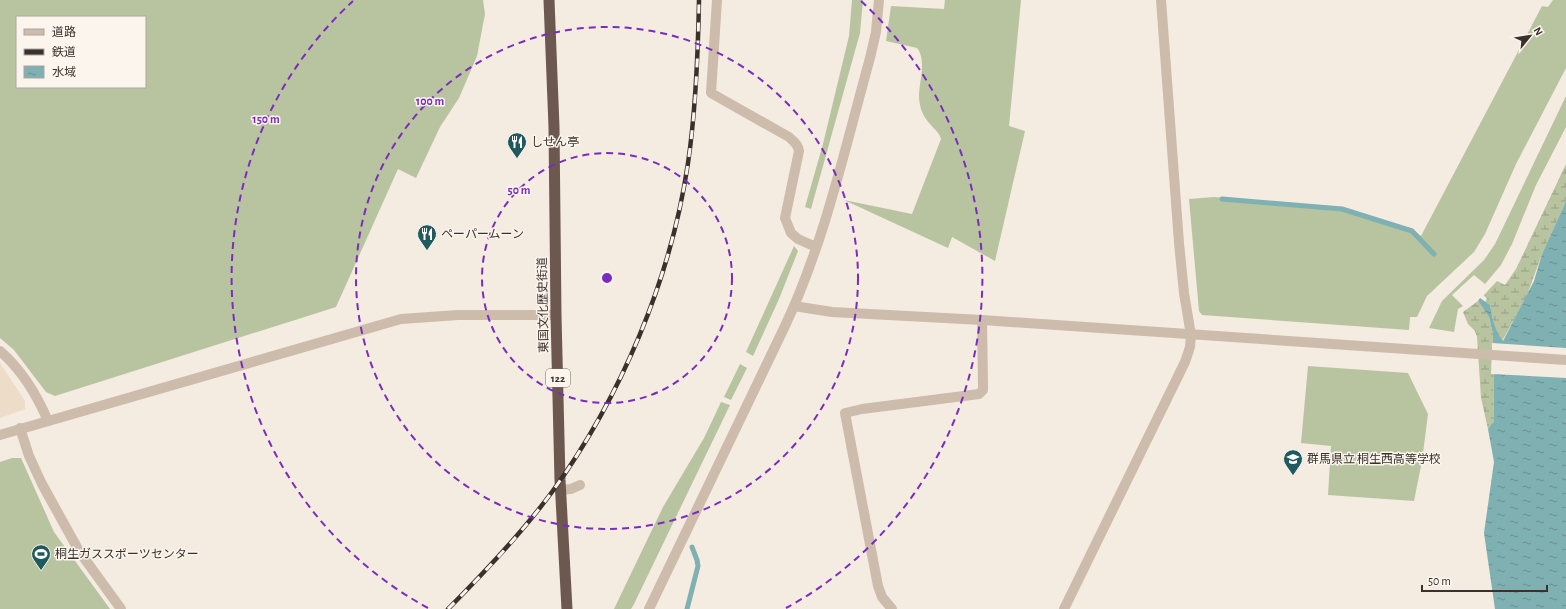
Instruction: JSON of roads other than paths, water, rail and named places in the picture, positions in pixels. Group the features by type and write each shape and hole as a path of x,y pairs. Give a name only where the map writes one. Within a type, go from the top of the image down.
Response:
{"highway":[{"name":"東国文化歴史街道","path":"549,0 554,127 560,490 568,609"}],"street":[{"path":"717,0 712,93 789,137 798,146 799,151 785,218 791,233 798,239 816,246"},
{"path":"649,609 794,306 816,246 870,58 879,0"},
{"path":"1064,609 1186,362 1190,348 1191,335 1184,293 1179,243 1160,0"},
{"path":"794,306 832,312 982,320 1566,360"},
{"path":"0,435 401,319 458,315 556,315"},
{"path":"892,609 882,597 878,586 845,413 862,409 979,394 983,385 982,320"},
{"path":"0,352 8,358 30,386 41,403 48,421"},
{"path":"20,428 29,456 42,484 78,551 121,609"},
{"path":"560,490 571,489 580,485"}],"water":[{"path":"1566,201 1566,609 1495,609 1484,533 1494,462 1488,429 1494,421 1493,334 1489,317 1478,301 1480,298 1490,305 1496,329 1503,341 1534,281 1542,254"}],"waterway":[{"path":"1222,199 1342,209 1412,231 1434,254"},
{"path":"687,609 698,566 692,547"}],"railway":[{"path":"448,609 476,581 528,523 552,492 600,417 621,377 640,335 656,293 669,250 680,207 688,163 696,82 699,0"}],"place":[{"name":"しせん亭","path":"517,159"},
{"name":"ペーパームーン","path":"427,251"},
{"name":"群馬県立 桐生西高等学校","path":"1293,476"},
{"name":"桐生ガススポーツセンター","path":"41,571"}]}
